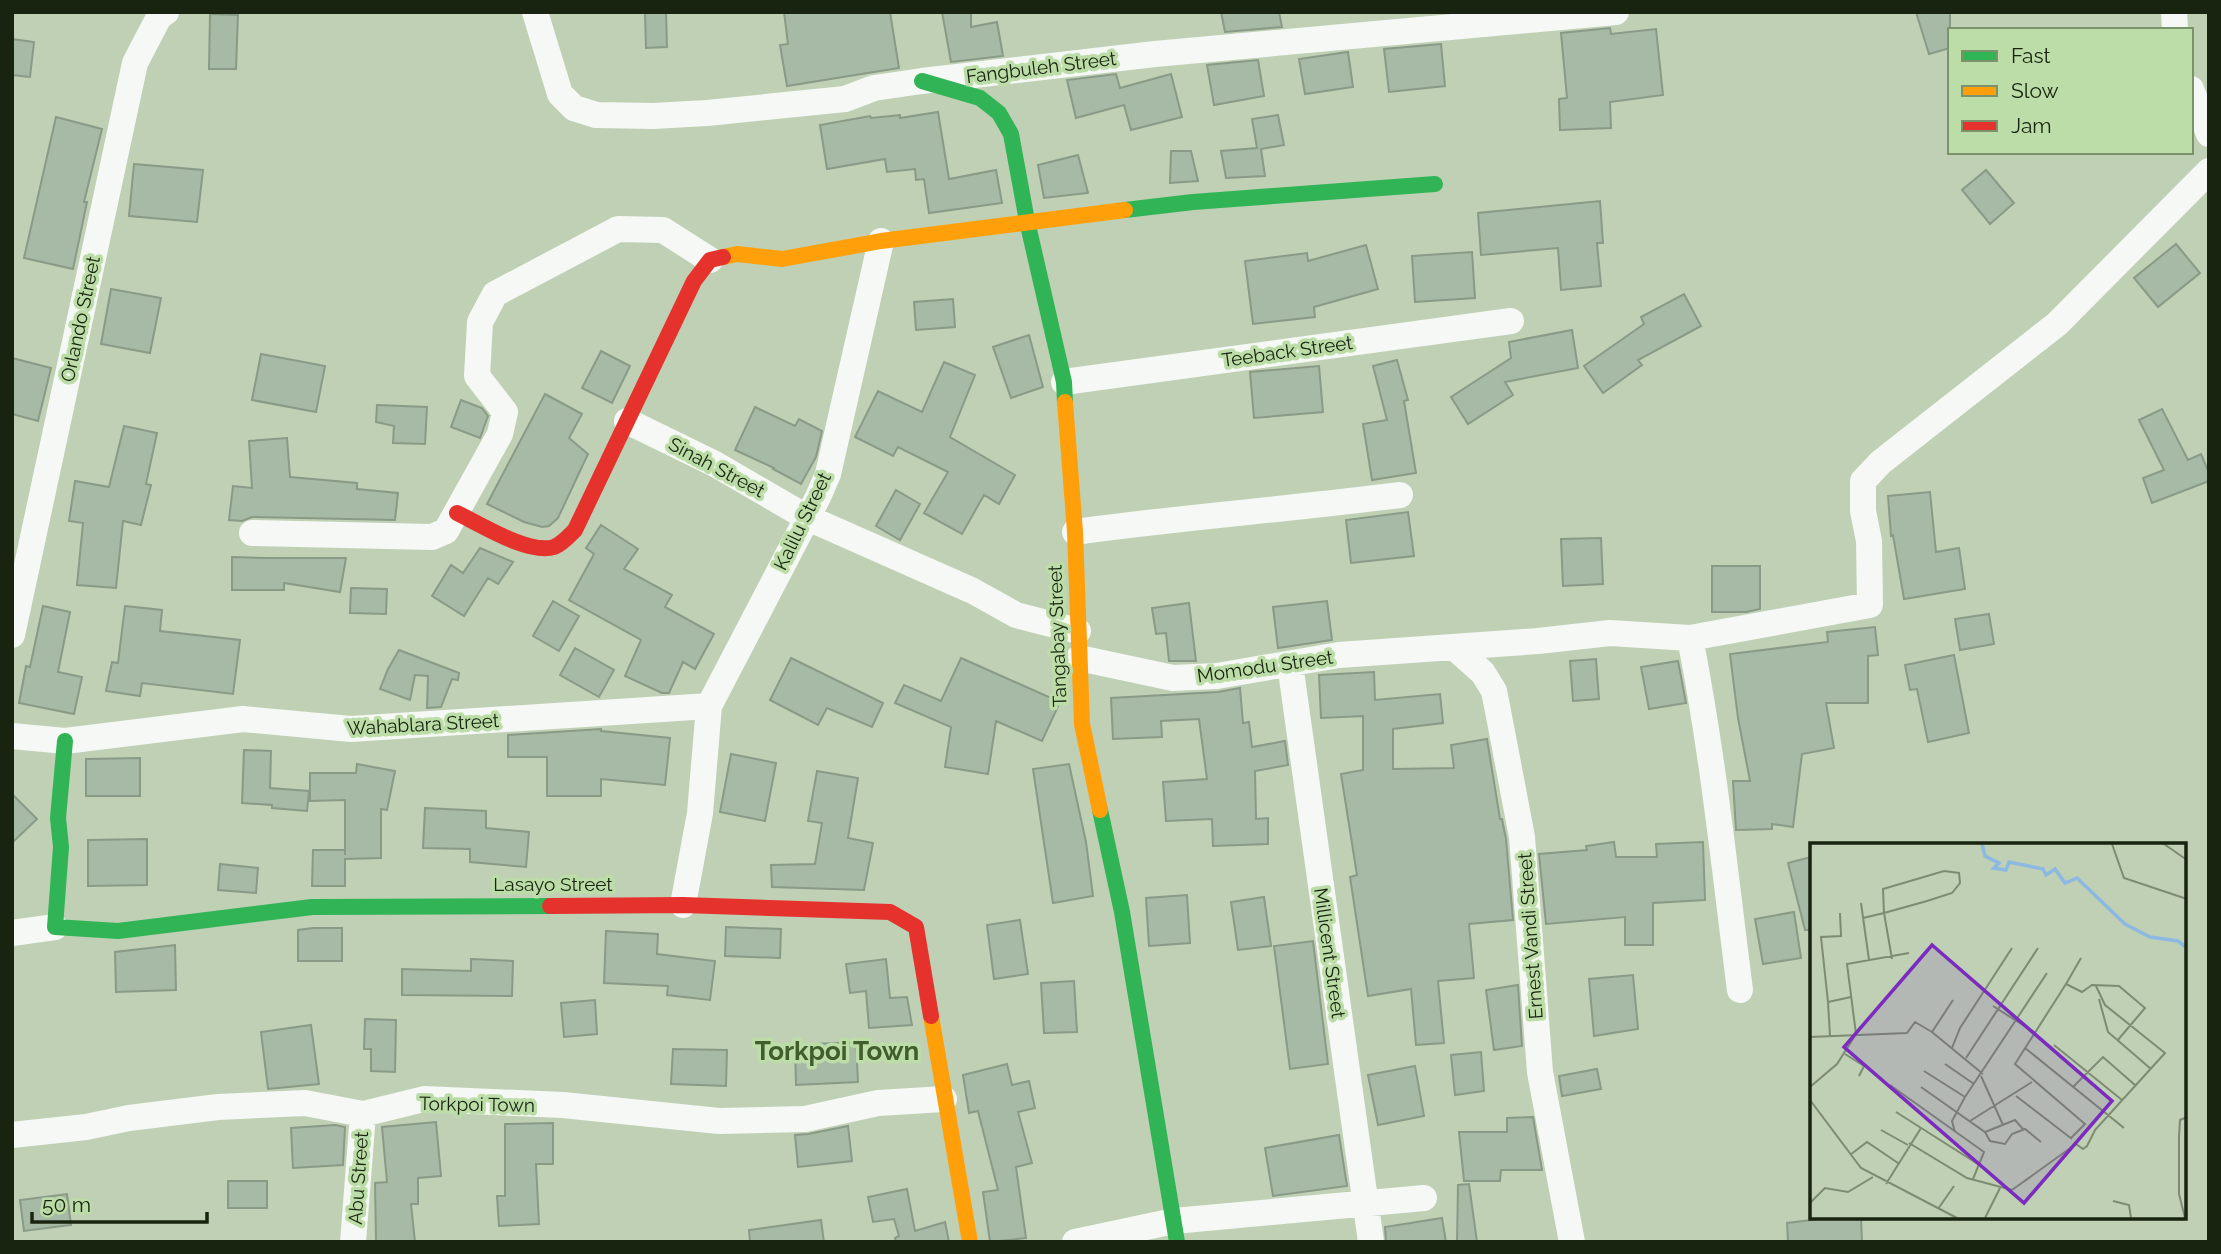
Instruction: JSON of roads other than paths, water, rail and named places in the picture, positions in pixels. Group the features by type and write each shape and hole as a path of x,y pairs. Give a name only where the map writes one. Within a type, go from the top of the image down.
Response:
{"street":[{"name":"Orlando Street","path":"12,635 19,567 135,63 159,17 166,12"},
{"name":"Fangbuleh Street","path":"535,12 560,94 574,108 596,115 653,116 845,99 874,88 922,81 1155,54 1616,12"},
{"name":"Tangabay Street","path":"922,81 980,98 999,113 1011,134 1027,221 1065,382 1075,532 1082,724 1122,912 1175,1231"},
{"path":"2193,94 2209,134"},
{"name":"Momodu Street","path":"1079,658 1173,678 1217,676 1339,655 1538,641 1610,633 1690,638 1870,605 1869,541 1863,511 1863,481 1881,462 2057,324 2209,171"},
{"path":"457,513 533,548 548,548 560,544 575,530 695,282 710,260 737,254 782,259 881,241 1194,201 1435,184"},
{"path":"252,533 432,537 446,531 500,434 505,412 477,376 480,322 495,294 618,229 663,230 710,260"},
{"name":"Kalilu Street","path":"709,706 828,474 881,241"},
{"name":"Teeback Street","path":"1065,382 1510,321"},
{"name":"Sinah Street","path":"627,421 715,464 806,517 973,591 1016,615 1078,631"},
{"path":"1075,532 1170,519 1282,510 1400,495"},
{"path":"1690,638 1716,799 1740,990"},
{"name":"Ernest Vandi Street","path":"1454,647 1483,673 1494,691 1498,711 1522,837 1540,1072 1572,1242"},
{"name":"Millicent Street","path":"1290,664 1371,1242"},
{"path":"683,905 700,813 709,706"},
{"name":"Wahablara Street","path":"12,736 65,741 243,719 351,729 709,706"},
{"path":"12,933 55,927 61,847 58,818 65,741"},
{"name":"Lasayo Street","path":"55,927 118,931 312,907 683,905 890,912 916,927 970,1242"},
{"name":"Torkpoi Town","path":"12,1135 86,1128 129,1118 218,1107 305,1103 363,1114 424,1100 563,1105 719,1121 804,1119 877,1103 944,1099"},
{"name":"Abu Street","path":"353,1242 363,1114"},
{"path":"1074,1242 1424,1198"}],"district":[{"name":"Torkpoi Town","path":"837,1051"}]}
